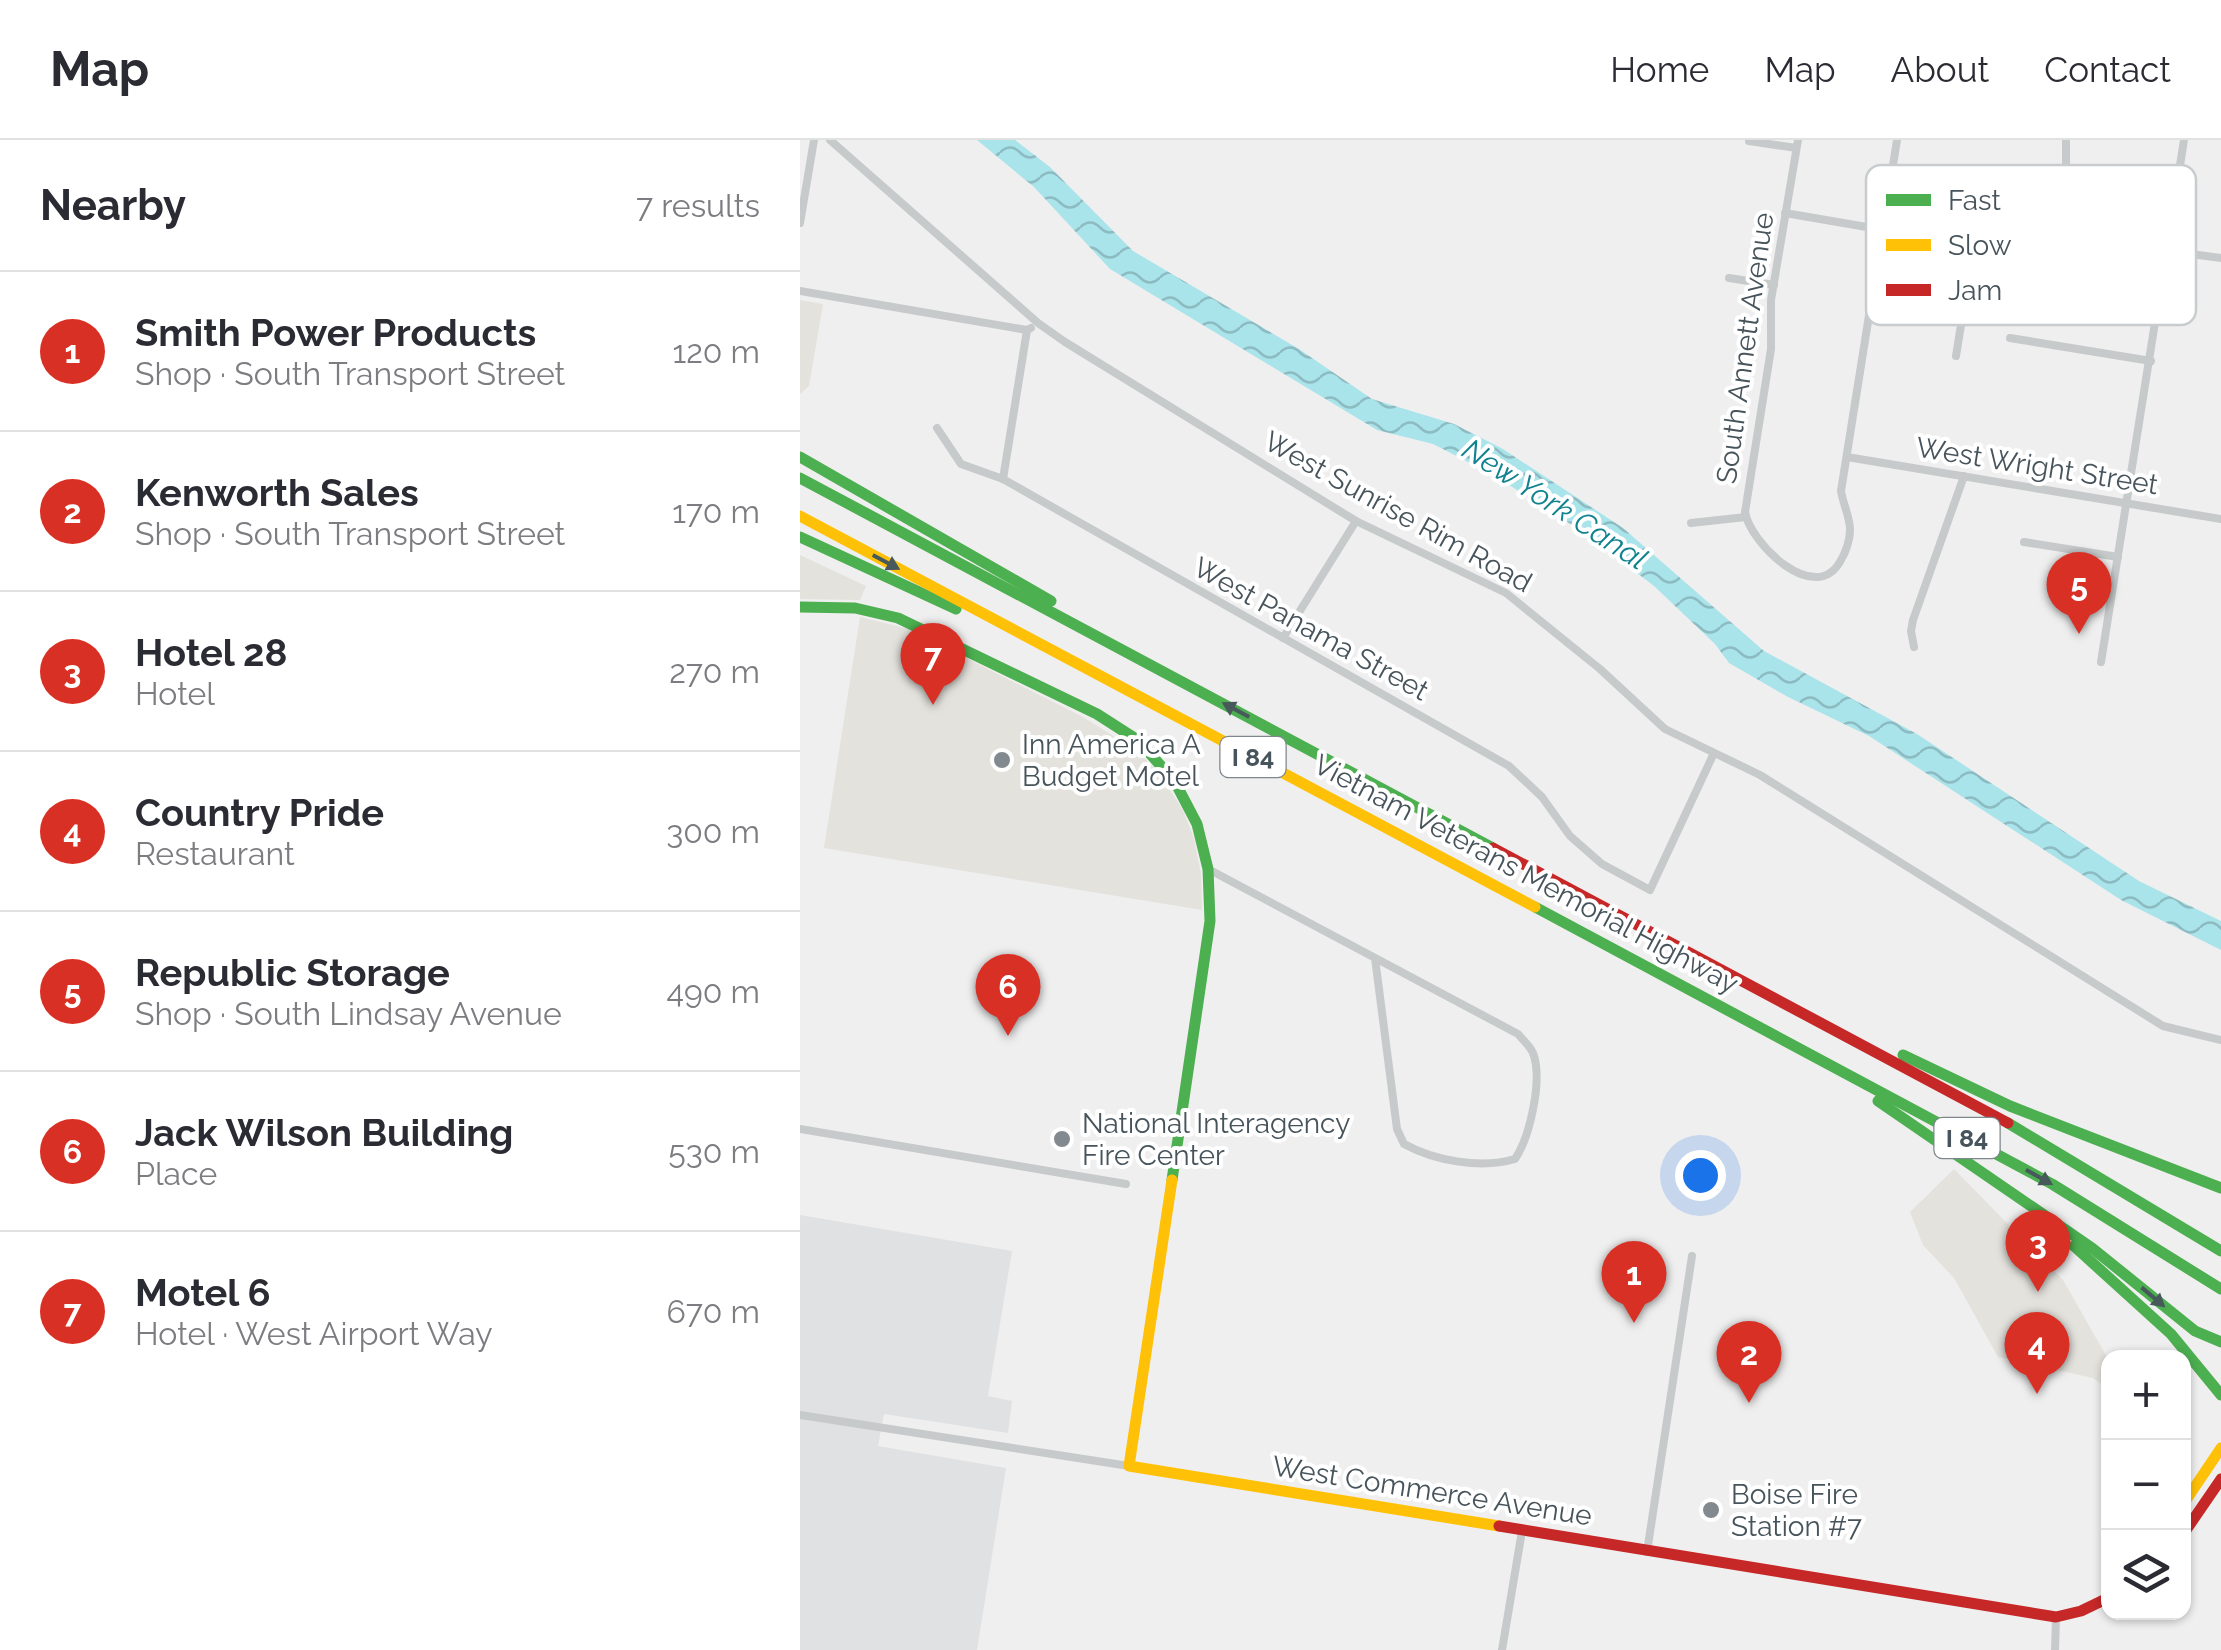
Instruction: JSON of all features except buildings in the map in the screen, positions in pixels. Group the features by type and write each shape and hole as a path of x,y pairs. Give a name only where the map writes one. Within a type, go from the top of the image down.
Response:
{"main road":[{"path":"800,457 1001,570 1147,662"},
{"name":"Vietnam Veterans Memorial Highway","path":"800,478 2040,1141 2221,1251"},
{"name":"Vietnam Veterans Memorial Highway","path":"800,516 2052,1184 2221,1290"},
{"path":"800,537 884,578 1057,652"},
{"path":"800,607 855,608 898,618 1096,714 1139,740 1176,782 1197,824 1208,868 1210,921 1130,1466"},
{"path":"1631,920 1960,1083 2049,1122 2221,1185"},
{"path":"1707,998 1906,1118 2092,1248 2180,1320 2221,1342"},
{"path":"2018,1197 2160,1321 2192,1355 2221,1395"},
{"path":"2191,1493 2221,1448"},
{"name":"West Commerce Avenue","path":"1130,1466 2056,1616"},
{"path":"2186,1530 2221,1479"},
{"path":"2056,1616 2080,1612 2101,1602"}],"street":[{"path":"800,223 814,140"},
{"name":"West Sunrise Rim Road","path":"830,140 1038,323 1356,521 1506,593 1600,669 1665,730 1760,775 2163,1026 2221,1040"},
{"path":"1893,165 1897,140"},
{"path":"2180,165 2184,140"},
{"path":"1749,141 1797,144"},
{"name":"South Annett Avenue","path":"1797,144 1774,285 1771,349 1746,517 1753,533 1792,570 1806,577 1824,576 1838,565 1850,536 1841,491 1846,457"},
{"path":"1786,213 1866,227"},
{"path":"2196,254 2221,258"},
{"path":"1729,278 1774,285"},
{"path":"800,291 1027,330 1038,323"},
{"path":"1846,457 1867,325"},
{"path":"1956,356 1961,325"},
{"path":"2101,662 2157,325"},
{"path":"1003,479 1027,330"},
{"path":"2010,338 2151,361"},
{"name":"West Panama Street","path":"937,428 961,464 1003,479 1509,766 1542,796 1580,845 1602,864 1650,890 1714,753"},
{"name":"West Wright Street","path":"1846,457 2221,519"},
{"path":"1914,647 1912,620 1964,476"},
{"path":"1691,523 1746,517"},
{"path":"1283,638 1356,521"},
{"path":"2024,542 2118,557"},
{"path":"1208,868 1518,1034 1532,1050 1537,1072 1527,1142 1515,1160 1494,1166 1421,1154 1404,1144 1397,1129 1375,958"},
{"path":"800,1130 1126,1184"},
{"path":"1647,1552 1692,1256"},
{"name":"West Commerce Avenue","path":"800,1414 1130,1466"},
{"path":"1502,1650 1522,1532"},
{"path":"2055,1650 2056,1616"}],"shaded area":[{"path":"800,300 823,304 809,386 800,394"},
{"path":"800,555 866,586 860,600 800,599"},
{"path":"860,617 909,629 1083,717 1136,750 1158,772 1183,810 1201,874 1202,910 824,848"},
{"path":"1954,1169 2063,1280 2103,1350 2101,1384 2093,1378 1998,1357 1954,1278 1923,1245 1910,1212"},
{"path":"800,1215 1012,1251 988,1396 1012,1401 1008,1433 884,1414 878,1446 1006,1468 977,1650 800,1650"}],"water":[{"name":"New York Canal","path":"977,140 1015,140 1050,167 1133,251 1299,349 1372,399 1454,424 1503,449 1623,528 1764,651 1917,734 2139,881 2221,921 2221,950 2121,900 1869,736 1729,663 1715,644 1654,586 1586,534 1492,474 1433,444 1377,430 1110,269 1034,187"}],"traffic: fast":[{"path":"800,457 1051,601"},
{"path":"800,478 1493,848"},
{"path":"800,537 956,609"},
{"path":"800,607 855,608 898,618 1097,714 1139,741 1175,782 1197,824 1208,869 1210,921 1172,1180"},
{"path":"1535,907 2052,1184 2221,1289"},
{"path":"1903,1055 2010,1106 2221,1188"},
{"path":"1878,1101 2092,1248 2195,1331 2221,1342"},
{"path":"2008,1123 2221,1251"},
{"path":"2074,1246 2171,1334 2221,1395"}],"traffic: slow":[{"path":"800,516 1535,907"},
{"path":"1172,1180 1129,1466 1499,1526"},
{"path":"2191,1493 2221,1448"}],"traffic: jam":[{"path":"1493,848 2008,1123"},
{"path":"2186,1530 2221,1479"},
{"path":"1499,1526 2056,1617 2101,1601"}],"place":[{"name":"Republic Storage","path":"2079,634"},
{"name":"Motel 6","path":"933,705"},
{"name":"Inn America A Budget Motel","path":"1002,760"},
{"name":"Jack Wilson Building","path":"1008,1036"},
{"name":"National Interagency Fire Center","path":"1062,1139"},
{"name":"Hotel 28","path":"2038,1292"},
{"name":"Smith Power Products","path":"1634,1323"},
{"name":"Country Pride","path":"2037,1394"},
{"name":"Kenworth Sales","path":"1749,1403"},
{"name":"Boise Fire Station #7","path":"1711,1510"}]}
